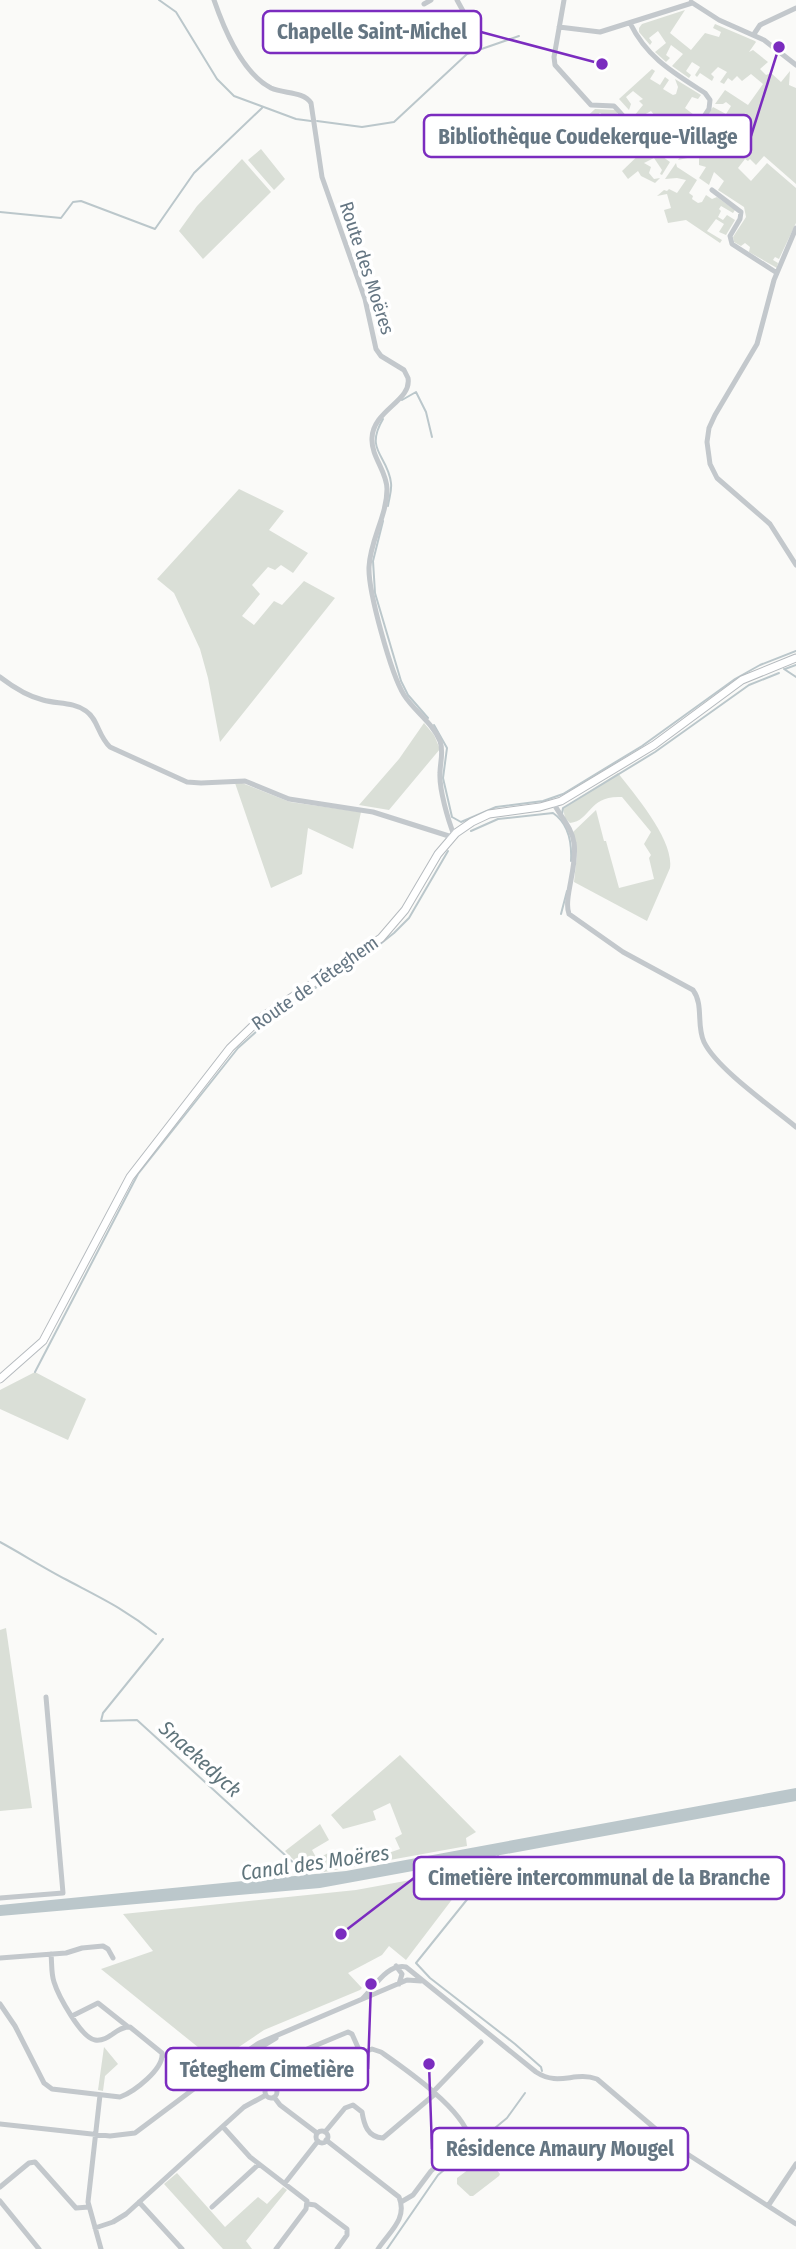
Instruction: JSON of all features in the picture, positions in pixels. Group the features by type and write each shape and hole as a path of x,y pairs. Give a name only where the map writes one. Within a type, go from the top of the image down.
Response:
{"main road":[{"name":"Route de Téteghem","path":"0,1379 46,1338 130,1177 230,1048 267,1013 382,938 405,910 436,858 453,836 472,822 493,813 554,804 654,745 748,677 796,658"}],"street":[{"name":"Route des Moëres","path":"214,0 236,47 253,75 271,88 306,97 313,106 322,177 363,295 375,346 381,356 404,370 408,377 406,393 385,411 373,431 373,447 386,478 387,491 372,550 369,579 398,683 441,745 440,782 453,836"},
{"path":"424,4 431,0"},
{"path":"457,0 474,31"},
{"path":"564,0 554,61 591,105 616,107 648,143 666,156 674,156 680,153 709,108 710,100 705,93 657,61 630,23"},
{"path":"559,27 596,33 691,1 719,20 767,41 796,65"},
{"path":"754,34 758,26 796,8"},
{"path":"712,190 741,212 730,236 732,244 777,273"},
{"path":"796,228 777,273 757,344 708,431 710,464 718,478 770,524 796,565"},
{"path":"0,677 38,698 83,709 92,716 110,747 184,781 245,781 285,798 373,811 453,836"},
{"path":"554,804 571,832 574,845 575,867 567,904 569,914 623,952 693,990 698,1001 702,1037 710,1052 796,1127"},
{"path":"0,1898 63,1893 46,1697"},
{"path":"0,1958 103,1947 108,1949 113,1958"},
{"path":"51,1954 54,1981 83,2034 94,2040 108,2038 127,2026"},
{"path":"396,1966 402,1974 399,1984"},
{"path":"362,1999 389,1970 396,1966 406,1967 539,2074 556,2080 584,2076 597,2078 678,2148 796,2224"},
{"path":"0,2124 120,2136 138,2131 209,2077 293,2028 399,1984 413,1980 427,1983"},
{"path":"0,2004 47,2086 54,2090 120,2097 153,2072 162,2061 160,2050 98,2003 72,2016"},
{"path":"303,2076 297,2054 334,2037 350,2032 360,2052"},
{"path":"274,2097 280,2105 317,2133 325,2132 343,2110 353,2105 362,2112 365,2128 383,2138 434,2093 481,2042"},
{"path":"247,2053 268,2086 276,2088 360,2052 379,2050 434,2093 460,2122 469,2137 434,2168 413,2195 401,2202"},
{"path":"163,2055 171,2056 180,2064"},
{"path":"266,2095 268,2086"},
{"path":"274,2097 277,2094 276,2088"},
{"path":"100,2095 89,2207 101,2249"},
{"path":"266,2095 274,2097"},
{"path":"95,2228 120,2218 246,2106 266,2095"},
{"path":"223,2127 259,2164 307,2200 308,2204"},
{"path":"325,2132 326,2140 364,2172 394,2191 401,2202 403,2211 400,2219 378,2249"},
{"path":"285,2183 318,2141 317,2133"},
{"path":"318,2141 322,2143 326,2140"},
{"path":"0,2187 29,2163 35,2162 76,2208 89,2207"},
{"path":"212,2207 259,2164"},
{"path":"768,2206 796,2164"},
{"path":"0,2201 40,2249"},
{"path":"139,2202 182,2249"},
{"path":"276,2249 308,2204"},
{"path":"308,2204 316,2205 346,2228 347,2235 337,2249"}],"shaded area":[{"path":"685,10 670,33 691,50 705,33 719,37 721,32 713,28 715,24 756,42 749,52 753,50 768,62 760,69 766,75 771,73 781,82 790,71 789,85 796,88 796,184 764,156 756,165 750,159 745,159 738,168 751,181 767,163 796,188 796,223 779,259 775,257 773,260 778,263 777,268 749,252 750,247 745,243 741,246 734,242 733,237 746,217 744,207 718,190 724,181 714,172 709,185 699,178 706,167 699,165 697,156 678,160 689,144 701,154 707,146 704,140 698,144 690,141 701,125 713,135 723,124 715,118 709,124 703,122 713,107 726,114 731,106 726,102 715,104 725,90 748,105 763,84 751,74 742,81 737,76 732,81 728,78 724,84 720,82 727,72 718,67 711,74 714,77 712,81 700,73 697,77 695,75 700,67 692,62 686,71 691,75 689,78 672,66 683,54 671,45 666,55 670,58 666,62 655,52 666,43 658,31 649,38 652,42 650,45 639,32 639,28 642,24"},
{"path":"652,69 655,71 650,79 660,85 665,77 669,80 663,89 673,95 678,87 675,79 701,95 698,99 692,97 685,108 698,118 692,127 688,124 690,121 682,115 676,122 678,124 675,129 687,136 679,146 678,138 672,131 664,142 669,146 667,148 676,151 672,153 649,139 655,129 651,129 659,121 651,111 644,115 646,123 643,126 634,116 643,105 639,101 643,99 633,91 626,97 631,104 629,110 619,99"},
{"path":"595,109 615,110 618,113 606,117 600,113 594,118 601,127 607,130 620,115 631,128 621,132 616,126 607,133 614,143 628,138 608,156 579,124"},
{"path":"648,146 670,162 662,175 662,170 654,158 644,163 651,167 649,173 654,179 660,178 655,183 641,176 638,171 628,179 622,171"},
{"path":"261,149 285,179 274,190 248,160"},
{"path":"242,159 271,192 203,259 179,231 197,206"},
{"path":"676,163 677,167 697,180 689,193 693,196 692,199 698,203 702,202 706,195 712,199 717,197 735,210 733,213 721,206 719,209 721,211 718,217 723,220 727,215 735,220 726,235 719,232 724,224 716,219 707,231 722,240 720,243 686,220 668,223 664,210 671,208 667,194 657,196 669,189 677,193 686,180 665,179"},
{"path":"239,489 284,511 269,530 308,553 293,573 281,565 275,570 268,567 252,585 260,594 242,616 254,625 274,601 282,605 304,581 335,598 220,742 200,649 174,593 157,579"},
{"path":"424,723 434,735 440,749 389,810 359,805 399,759"},
{"path":"618,773 652,818 670,857 670,868 647,921 574,882 577,854 573,832 596,810 619,888 654,879 649,858 651,855 644,844 651,832 622,797 603,800 577,821 570,823 565,818 563,808"},
{"path":"235,783 242,783 290,802 361,812 353,849 308,828 302,874 271,888"},
{"path":"35,1372 86,1399 68,1440 0,1409 0,1390"},
{"path":"6,1628 32,1808 0,1811 0,1630"},
{"path":"400,1755 476,1832 466,1838 467,1846 318,1873 304,1868 285,1851 320,1824 329,1840 312,1850 317,1859 330,1852 335,1857 341,1854 346,1860 366,1849 371,1859 400,1849 395,1838 402,1834 390,1803 373,1811 376,1820 343,1829 331,1815"},
{"path":"796,1788 796,1801 320,1888 0,1916 0,1905 346,1871"},
{"path":"476,1868 406,1960 389,1946 382,1955 348,1973 362,1988 360,1990 264,2030 218,2061 101,1969 153,1951 123,1914 356,1890"},
{"path":"104,2047 118,2064 105,2076 103,2091 98,2090"},
{"path":"487,2158 500,2174 470,2196 457,2184 457,2178"},
{"path":"177,2173 225,2227 258,2197 267,2204 283,2187 287,2190 246,2241 252,2249 223,2249 164,2184"}],"waterway":[{"path":"159,0 176,12 217,79 234,96 296,119 311,121"},
{"path":"317,121 362,127 394,122 467,54 519,36"},
{"path":"0,212 61,218 73,202 81,201 155,229 194,173 262,108"},
{"path":"402,400 416,392 426,412 432,437"},
{"path":"383,419 376,446 391,483 388,506"},
{"path":"383,521 373,561 375,593 401,681 408,695 428,718"},
{"path":"434,725 447,748 443,778 452,817 461,822 496,807 543,801 563,794 642,746 735,679 760,665 796,651"},
{"path":"785,669 796,665"},
{"path":"784,669 796,677"},
{"path":"562,814 563,808 655,752 749,685 779,673"},
{"path":"471,831 498,819 553,813 563,823 568,834 571,861"},
{"path":"35,1372 138,1174 238,1048 278,1012 364,957 409,918 448,851"},
{"path":"561,914 567,891"},
{"name":"Snaekedyck","path":"0,1542 113,1604 156,1634"},
{"name":"Snaekedyck","path":"163,1639 103,1713 101,1721 137,1720 308,1876"},
{"name":"Snaekedyck","path":"498,1856 498,1861 416,1963 430,1978 515,2044 541,2067 542,2071"},
{"name":"Snaekedyck","path":"387,2249 438,2175 507,2118 525,2093"}],"place":[{"name":"Bibliothèque Coudekerque-Village","path":"779,47"},
{"name":"Chapelle Saint-Michel","path":"602,64"},
{"name":"Cimetière intercommunal de la Branche","path":"341,1934"},
{"name":"Téteghem Cimetière","path":"371,1984"},
{"name":"Résidence Amaury Mougel","path":"429,2064"}],"water label":[{"name":"Canal des Moëres","path":"315,1863"}]}
